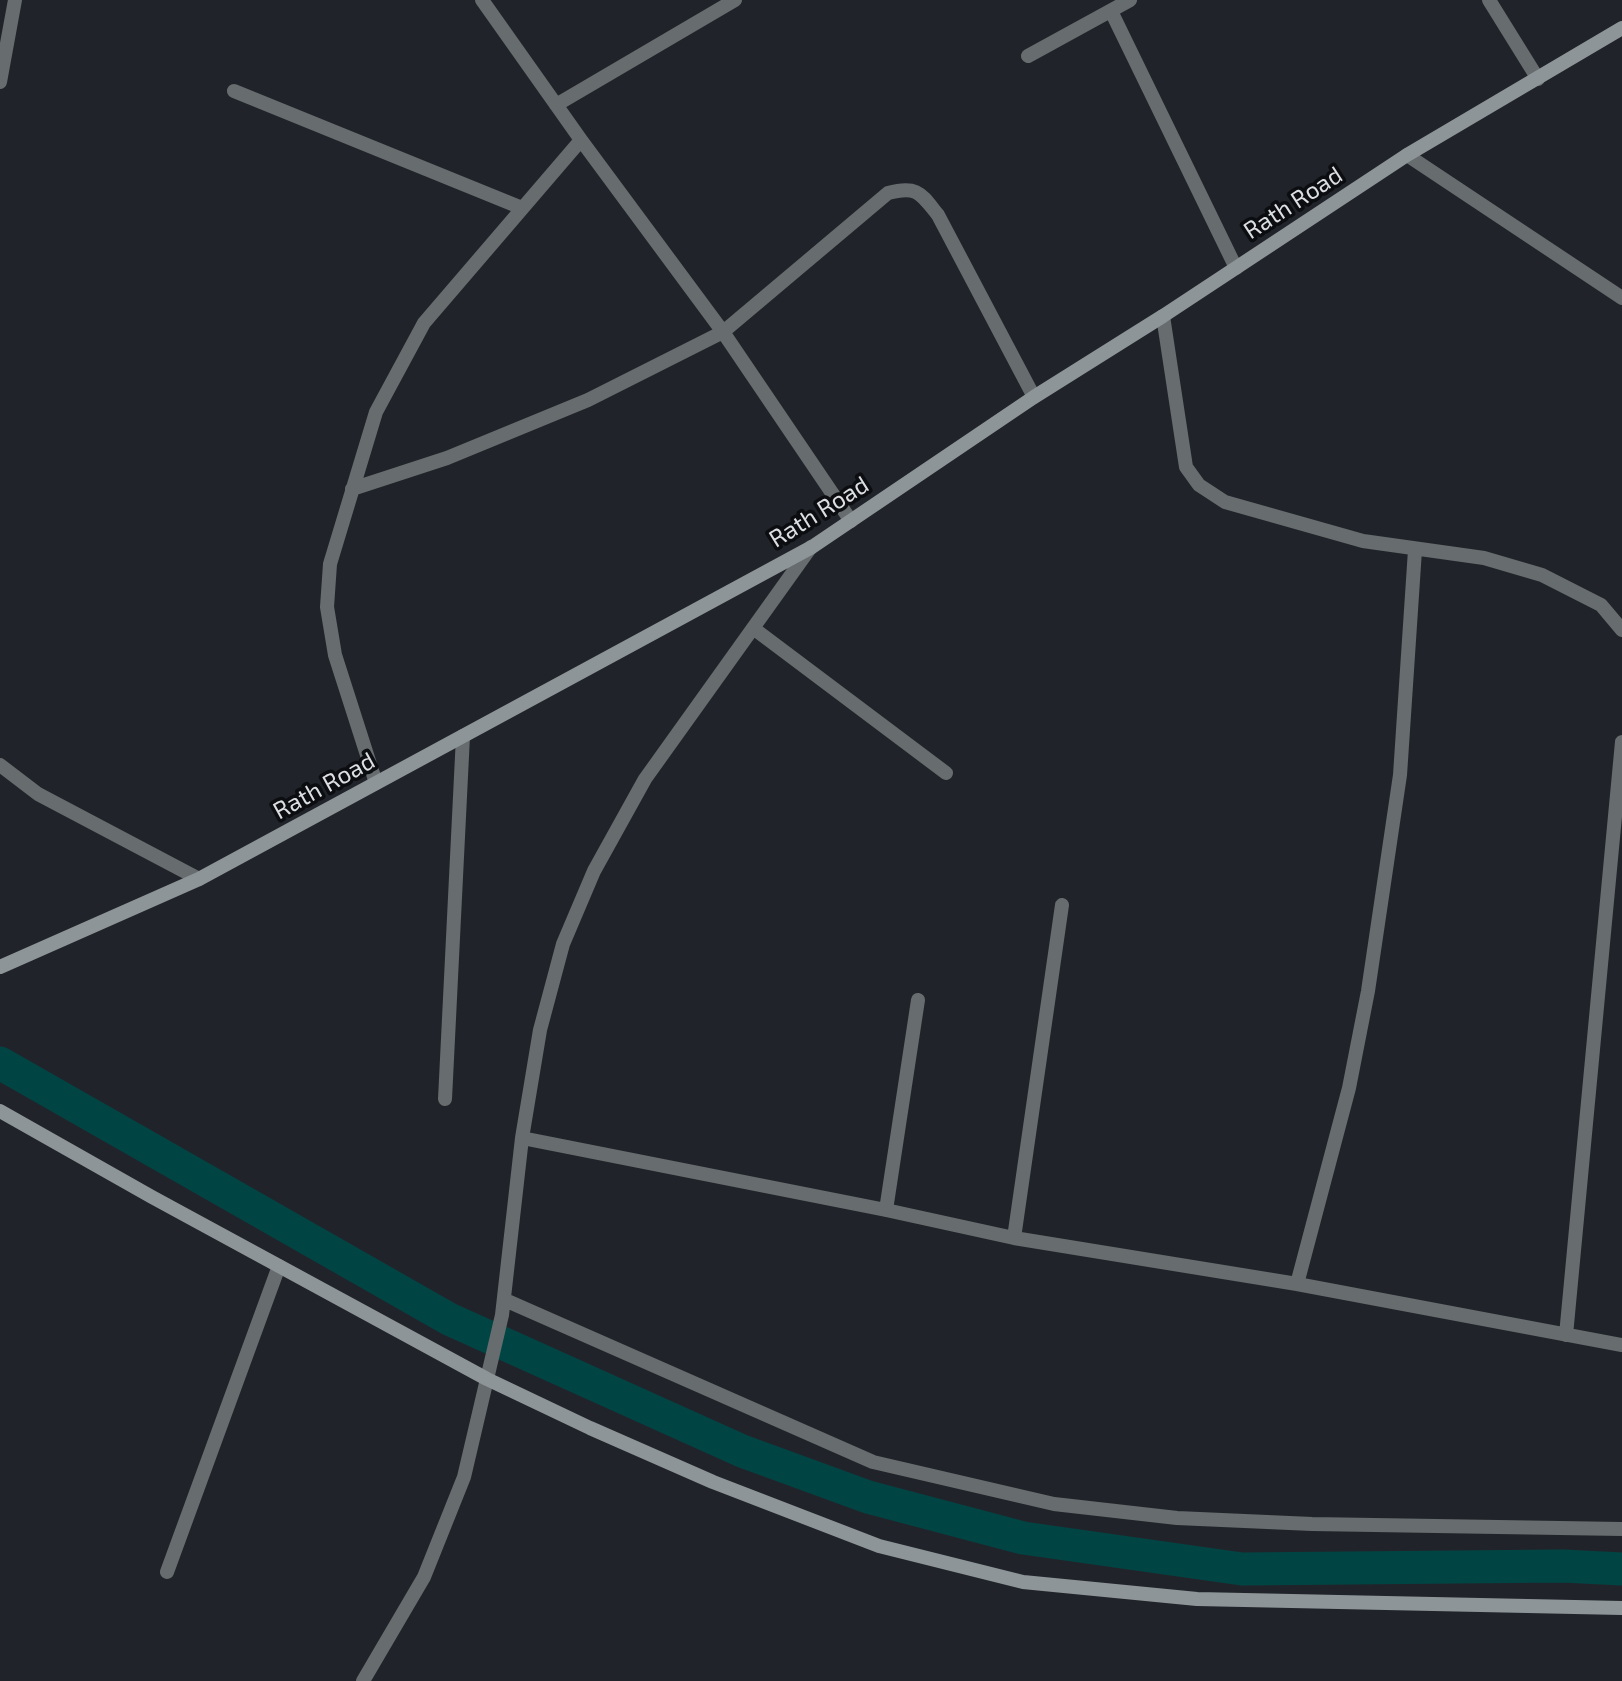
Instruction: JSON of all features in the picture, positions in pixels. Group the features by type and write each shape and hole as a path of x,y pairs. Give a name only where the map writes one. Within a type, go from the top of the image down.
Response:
{"street":[{"path":"0,82 15,0"},
{"path":"482,0 581,140 723,332 851,521"},
{"path":"556,105 735,0"},
{"path":"1028,56 1130,0"},
{"path":"1489,0 1538,79"},
{"path":"1111,10 1236,268"},
{"name":"Rath Road","path":"0,967 199,879 812,547 1034,397 1163,316 1407,155 1622,28"},
{"path":"234,91 522,208"},
{"path":"376,783 335,655 327,607 330,564 376,412 424,323 581,140"},
{"path":"1407,155 1622,298"},
{"path":"352,489 447,458 575,405 723,332 888,193 905,188 919,192 939,215 1034,397"},
{"path":"1163,316 1186,467 1199,485 1225,502 1363,541 1484,558 1542,575 1601,605 1622,630"},
{"path":"363,1681 424,1577 464,1477 503,1308 522,1138 540,1030 563,944 594,872 645,779 812,547"},
{"path":"1297,1284 1349,1088 1370,978 1400,775 1415,550"},
{"path":"753,628 946,773"},
{"path":"445,1099 463,736"},
{"path":"1566,1335 1622,742"},
{"path":"0,765 38,794 199,879"},
{"path":"1014,1238 1062,905"},
{"path":"886,1210 918,1000"},
{"path":"0,1111 152,1198 487,1379 713,1482 878,1546 1023,1582 1198,1599 1622,1608"},
{"path":"522,1138 1014,1238 1297,1284 1622,1345"},
{"path":"167,1572 279,1266"},
{"path":"503,1308 873,1462 1054,1504 1177,1518 1312,1524 1622,1529"}],"waterway":[{"path":"0,1063 449,1319 742,1451 868,1497 1023,1538 1242,1569 1563,1566 1622,1569"}]}
